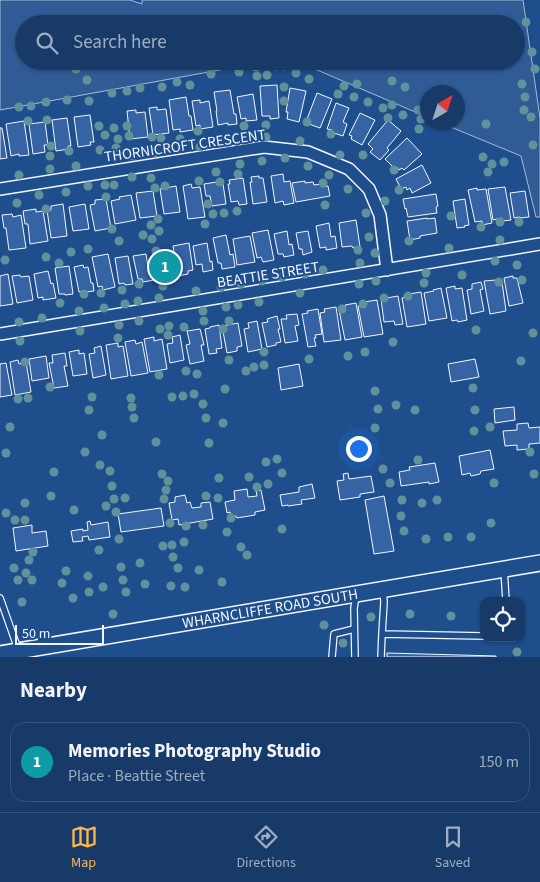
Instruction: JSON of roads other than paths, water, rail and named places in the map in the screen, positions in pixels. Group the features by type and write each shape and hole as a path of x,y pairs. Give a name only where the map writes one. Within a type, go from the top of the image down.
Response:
{"main road":[{"name":"WHARNCLIFFE ROAD SOUTH","path":"0,654 540,563"}],"street":[{"name":"THORNICROFT CRESCENT","path":"0,189 264,147 308,152 349,169 369,189 380,215 387,270"},
{"name":"BEATTIE STREET","path":"0,334 540,244"}],"lane":[{"path":"504,569 506,597"},
{"path":"381,657 383,590"},
{"path":"355,657 354,608 356,594"},
{"path":"0,598 18,651"},
{"path":"332,657 334,634 354,629"},
{"path":"382,634 480,636"}],"place":[{"name":"Memories Photography Studio","path":"165,267"}]}
